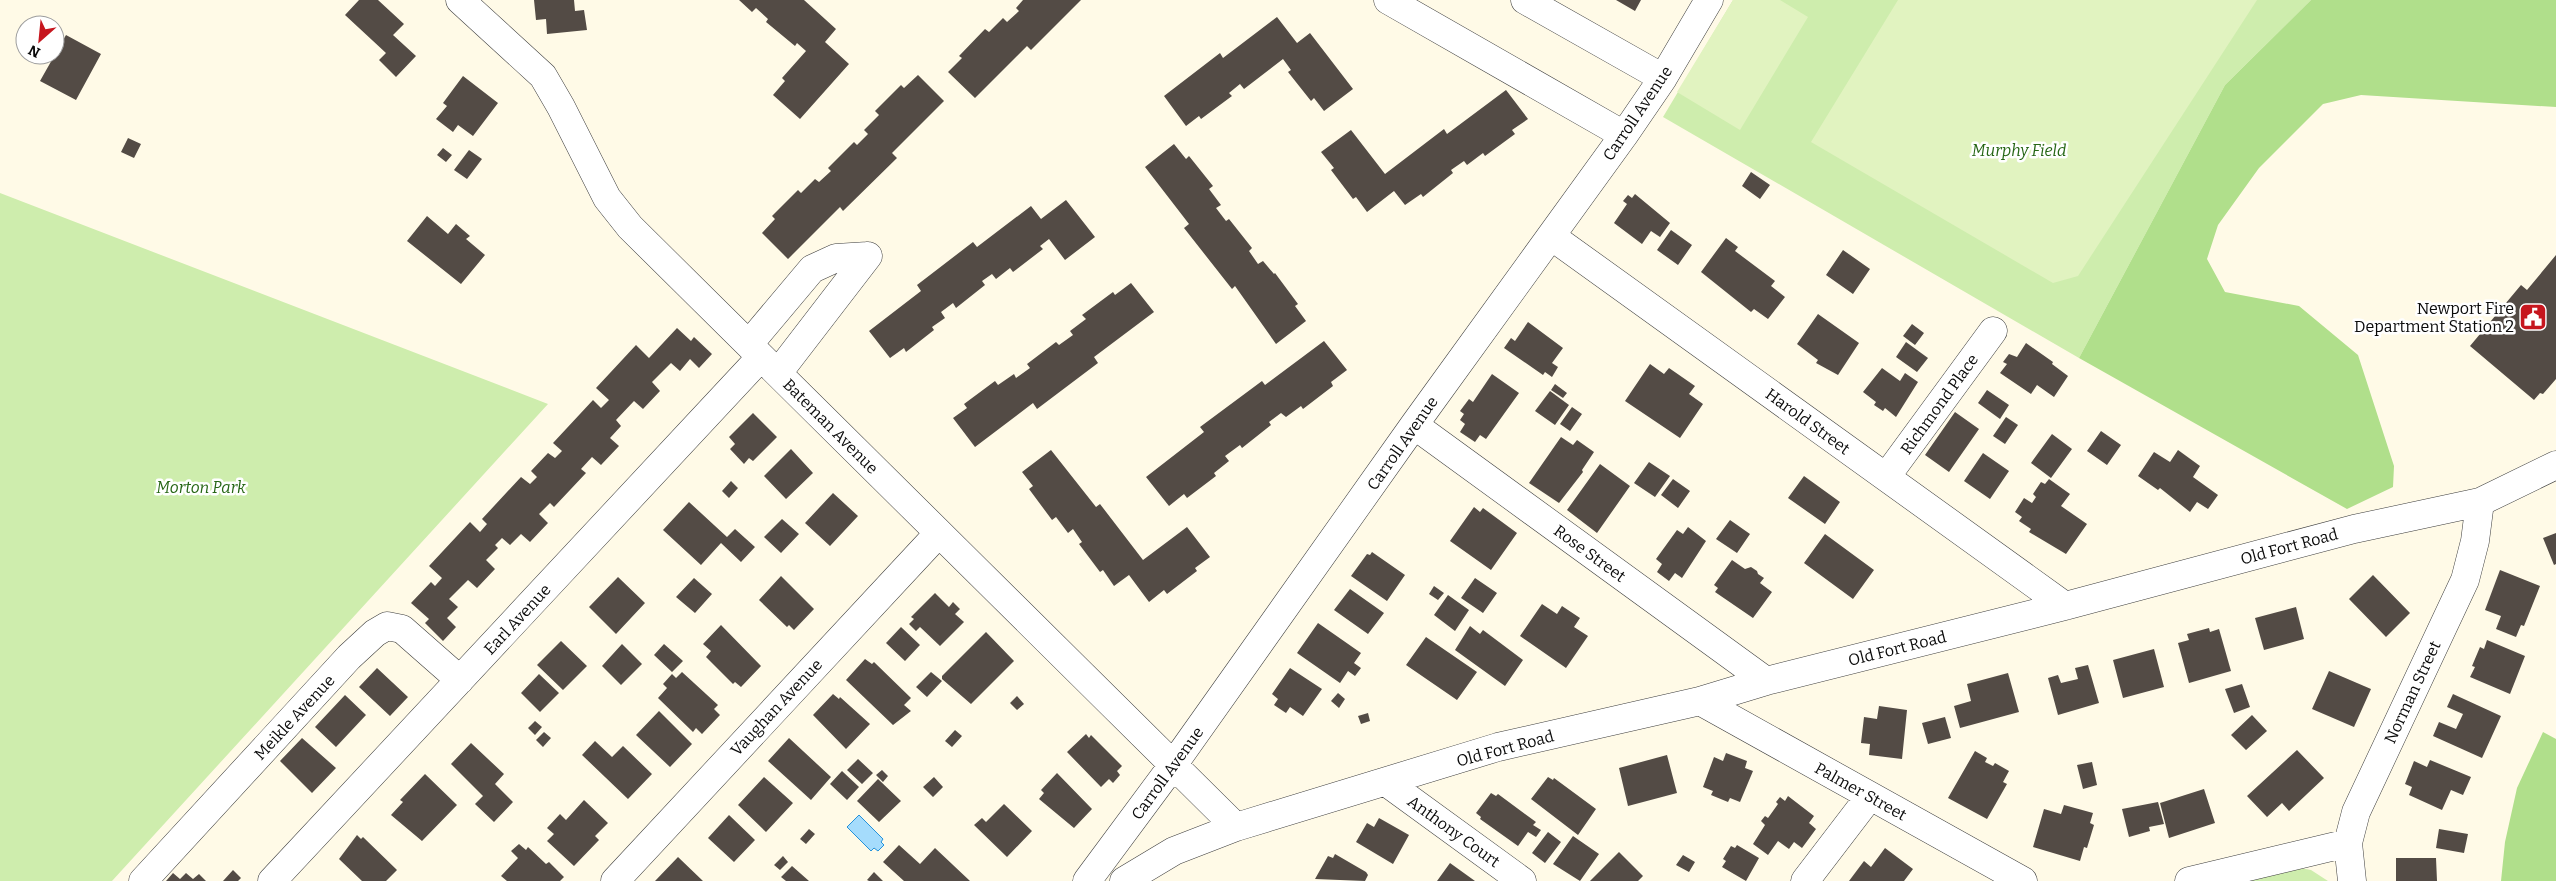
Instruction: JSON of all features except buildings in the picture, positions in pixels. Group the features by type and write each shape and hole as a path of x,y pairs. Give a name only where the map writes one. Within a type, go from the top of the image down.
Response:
{"street":[{"path":"1388,0 1624,135"},
{"path":"1525,0 1663,78"},
{"name":"Carroll Avenue","path":"1088,881 1624,135 1663,78 1709,0"},
{"name":"Bateman Avenue","path":"467,2 543,76 561,107 607,198 630,227 1236,827"},
{"name":"Harold Street","path":"1551,236 2065,606"},
{"name":"Richmond Place","path":"1886,477 1993,331"},
{"name":"Earl Avenue","path":"272,881 763,358"},
{"name":"Rose Street","path":"1414,425 1766,681"},
{"name":"Old Fort Road","path":"1236,827 1498,747 1700,701 1766,681 2065,606 2354,529 2480,502 2556,465"},
{"name":"Norman Street","path":"2352,881 2348,843 2356,812 2465,580 2475,541 2480,502"},
{"name":"Vaughan Avenue","path":"615,881 938,534"},
{"name":"Meikle Avenue","path":"143,881 349,657 375,633 387,626 402,629 460,680"},
{"name":"Palmer Street","path":"1700,701 2023,881"},
{"name":"Anthony Court","path":"1386,782 1522,881"},
{"path":"1805,881 1870,796"},
{"path":"1124,881 1174,850 1236,827"},
{"path":"2189,881 2348,843"}],"green space":[{"name":"Murphy Field","path":"1733,0 2311,0 2225,85 2079,358 1663,117"},
{"path":"1733,0 1780,0 1808,17 1740,130 1677,92"},
{"path":"1898,0 2257,0 2078,276 2053,283 1811,142"},
{"path":"2311,0 2556,0 2556,107 2361,95 2323,104 2259,168 2218,225 2207,259 2225,292 2299,306 2358,355 2394,466 2393,487 2347,509 2079,358 2225,85"},
{"name":"Morton Park","path":"0,193 548,404 112,881 0,881"},
{"path":"2543,732 2556,739 2556,881 2501,881 2505,842 2517,788"},
{"path":"2290,866 2311,870 2328,881 2235,881"}],"water":[{"path":"859,815 883,839 881,842 884,845 878,851 874,848 871,851 847,827"}],"place":[{"name":"Newport Fire Department Station 2","path":"2533,317"}]}
